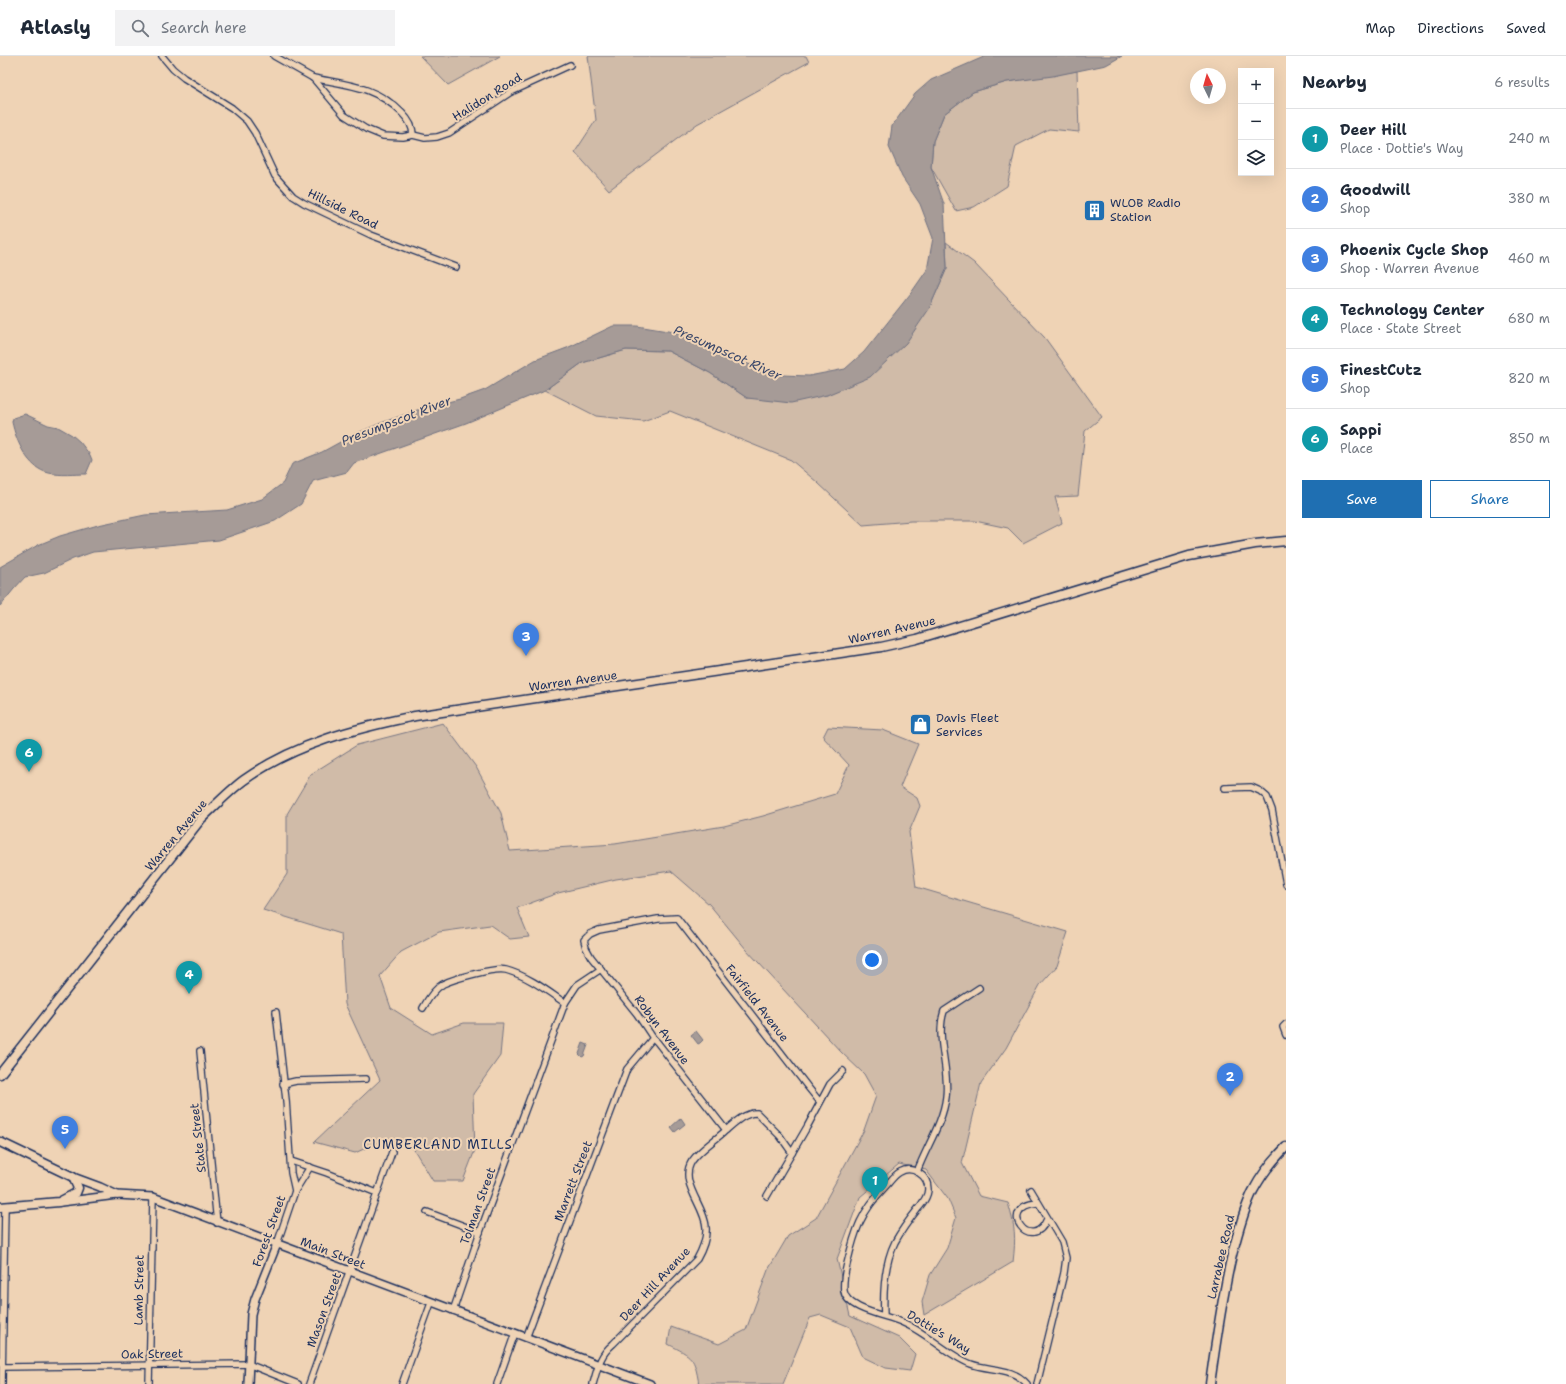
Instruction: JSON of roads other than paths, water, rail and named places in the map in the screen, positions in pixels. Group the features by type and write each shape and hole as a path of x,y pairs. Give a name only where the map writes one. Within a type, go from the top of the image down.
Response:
{"main road":[{"name":"Warren Avenue","path":"0,1074 201,819 230,791 246,779 284,756 300,749 342,734 381,723 416,716 881,647 917,639 1190,556 1255,544 1286,541"},
{"path":"0,1142 73,1177 117,1195"},
{"name":"Larrabee Road","path":"1210,1384 1228,1273 1237,1234 1253,1191 1260,1178 1286,1147"},
{"path":"59,1202 76,1193 78,1188 73,1177"},
{"name":"Main Street","path":"2,1207 117,1195 153,1197 217,1223 277,1244 650,1384"},
{"name":"Forest Street","path":"248,1384 251,1314 255,1299 277,1244"}],"street":[{"name":"Hillside Road","path":"162,56 173,69 184,78 232,108 247,121 255,133 275,176 293,196 304,203 371,235 456,267"},
{"name":"Halidon Road","path":"274,56 313,78 356,86 379,95 390,102 406,117 413,130 413,135"},
{"name":"Halidon Road","path":"313,78 344,115 366,129 383,136 403,137 413,135 425,138 437,137 449,133 511,92 570,65"},
{"path":"1225,788 1251,787 1260,791 1267,797 1272,810 1286,884"},
{"name":"Fairfield Avenue","path":"584,940 590,934 599,930 658,919 677,918 820,1102"},
{"name":"Robyn Avenue","path":"584,940 586,948 601,969 637,1014 653,1038 726,1130"},
{"path":"423,1008 429,997 442,984 478,972 504,969 528,978 565,1003"},
{"name":"Tolman Street","path":"453,1311 480,1232 565,1003 577,985 601,969"},
{"path":"884,1316 883,1296 889,1257 895,1243 923,1203 928,1190 927,1182 918,1172 923,1156 944,1112 947,1096 941,1036 942,1016 944,1011 979,988"},
{"name":"Forest Street","path":"276,1012 291,1174 295,1191 277,1244"},
{"path":"1284,1025 1286,1035"},
{"name":"Marrett Street","path":"526,1338 627,1069 653,1038"},
{"name":"State Street","path":"200,1051 217,1223"},
{"path":"767,1196 830,1084 843,1071"},
{"path":"283,1084 296,1081 366,1079"},
{"path":"726,1130 746,1115 757,1113 780,1136 792,1153"},
{"name":"Deer Hill Avenue","path":"599,1366 605,1351 697,1259 706,1236 706,1220 691,1187 688,1176 689,1168 692,1161 726,1130"},
{"name":"Mason Street","path":"309,1384 392,1152"},
{"path":"291,1161 377,1193"},
{"path":"295,1191 310,1167"},
{"name":"Dottie's Way","path":"918,1172 906,1170 900,1172 877,1194 861,1217 851,1246 844,1284 844,1292 847,1299 857,1307 898,1320 916,1328 954,1355 970,1364 981,1368 1011,1372 1017,1375 1026,1384"},
{"path":"1031,1190 1062,1242 1066,1258 1064,1273 1037,1384"},
{"name":"Lamb Street","path":"149,1384 153,1197"},
{"path":"1038,1203 1027,1204 1023,1207 1018,1214 1018,1224 1024,1230 1034,1232 1042,1228 1047,1219"},
{"path":"2,1207 2,1384"},
{"path":"427,1212 480,1232"},
{"path":"402,1384 431,1303"},
{"path":"497,1384 515,1333"},
{"name":"Oak Street","path":"2,1366 248,1364 298,1384"},
{"path":"593,1384 599,1366"}],"water":[{"name":"Presumpscot River","path":"986,56 1122,56 1106,65 1053,76 1007,82 973,92 944,114 933,141 931,167 944,204 947,268 929,309 906,343 870,377 827,395 791,403 747,398 710,373 668,351 626,350 582,363 545,390 466,423 354,463 347,472 313,481 301,504 275,521 219,540 93,552 73,559 44,573 25,577 0,606 0,567 38,545 60,536 98,525 145,515 227,510 262,499 283,483 292,464 322,452 353,435 381,423 423,408 460,399 485,390 535,360 567,348 613,326 637,326 686,334 745,363 782,375 809,376 845,369 864,352 911,293 927,270 933,238 920,204 902,177 889,147 892,126 915,94 931,80"},
{"path":"25,414 48,425 58,427 72,435 80,442 92,460 86,474 54,474 35,466 24,453 12,422 13,418"},
{"path":"696,1031 703,1040 698,1044 691,1035"},
{"path":"583,1043 588,1045 584,1056 582,1057 579,1054"},
{"path":"681,1118 685,1124 675,1132 671,1127"}],"place":[{"name":"WLOB Radio Station","path":"1094,210"},
{"name":"Phoenix Cycle Shop","path":"526,656"},
{"name":"Davis Fleet Services","path":"920,725"},
{"name":"Sappi","path":"29,772"},
{"name":"Technology Center","path":"189,994"},
{"name":"Goodwill","path":"1230,1096"},
{"name":"FinestCutz","path":"65,1149"},
{"name":"Deer Hill","path":"875,1200"}],"district":[{"name":"CUMBERLAND MILLS","path":"438,1144"}]}
